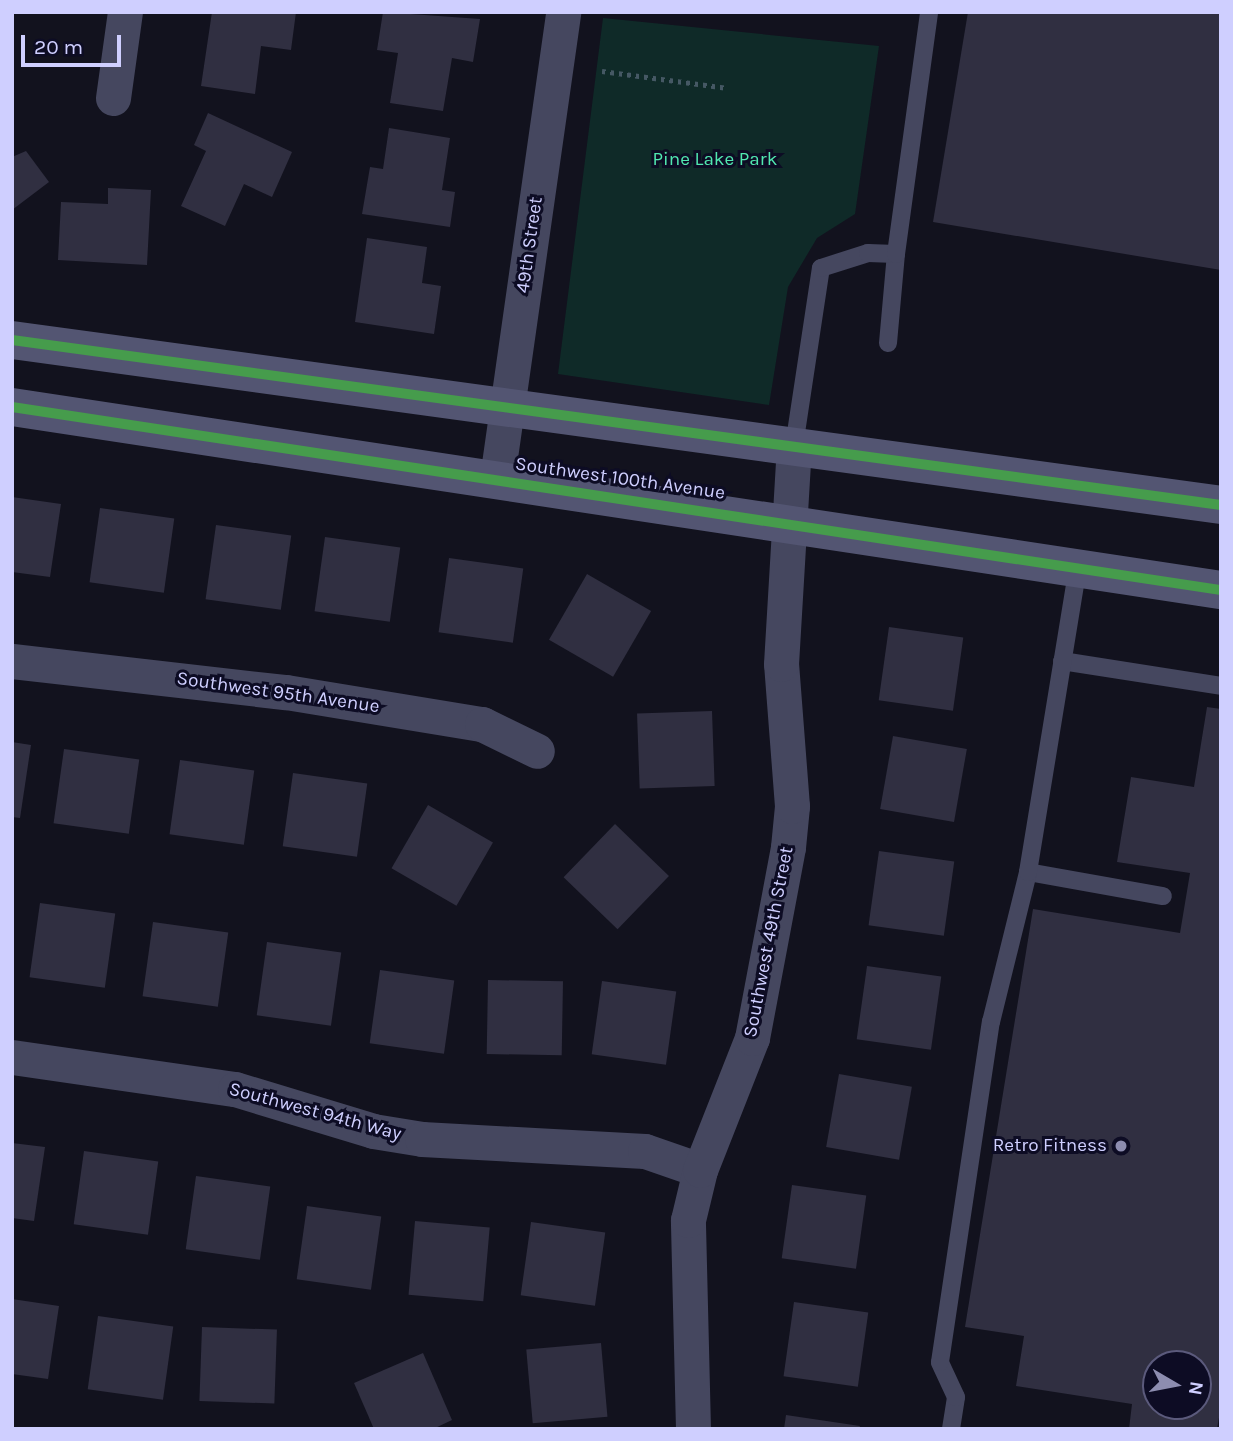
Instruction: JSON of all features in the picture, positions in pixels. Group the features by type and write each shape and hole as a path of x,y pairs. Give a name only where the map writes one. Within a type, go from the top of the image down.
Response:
{"main road":[{"path":"12,340 1221,505"},
{"name":"Southwest 100th Avenue","path":"12,407 789,522 1221,590"}],"street":[{"path":"113,98 125,12"},
{"name":"49th Street","path":"497,478 563,12"},
{"name":"Southwest 49th Street","path":"693,1429 687,1242 700,1170 752,1038 788,847 792,806 781,664 794,446"},
{"name":"Southwest 95th Avenue","path":"12,661 286,692 482,724 537,751"},
{"name":"Southwest 94th Way","path":"12,1057 235,1089 397,1135 645,1151 700,1170"}],"lane":[{"path":"888,343 896,254 929,12"},
{"path":"794,446 821,268 868,253 896,254"},
{"path":"951,1429 956,1397 940,1362 991,1022 1028,872 1078,566"},
{"path":"1062,661 1221,686"},
{"path":"1028,872 1163,896"}],"path":[{"path":"602,71 728,88"}],"green space":[{"name":"Pine Lake Park","path":"603,18 879,46 855,214 817,238 788,287 769,405 558,374"}],"building":[{"path":"212,12 296,12 291,50 261,46 255,94 201,86"},
{"path":"383,12 480,19 473,62 452,58 443,111 390,103 398,53 377,50"},
{"path":"968,12 1221,12 1221,270 933,222"},
{"path":"208,113 292,152 272,197 244,184 225,226 181,206 206,151 194,145"},
{"path":"389,128 450,138 442,190 455,192 450,227 362,214 370,167 383,169"},
{"path":"26,151 49,182 12,210 12,157"},
{"path":"108,188 151,190 147,265 58,260 61,202 108,204"},
{"path":"367,238 427,247 422,283 441,286 434,334 355,322"},
{"path":"12,497 61,504 50,577 12,572"},
{"path":"100,508 174,518 164,593 90,582"},
{"path":"216,525 291,536 281,610 206,599"},
{"path":"325,537 400,548 390,622 315,611"},
{"path":"449,558 523,568 513,643 439,632"},
{"path":"587,574 651,611 613,677 549,640"},
{"path":"889,627 963,637 953,711 879,700"},
{"path":"1207,707 1221,709 1221,1406 1217,1429 1129,1429 1132,1404 1016,1386 1024,1336 965,1327 1033,909 1180,933 1190,873 1117,862 1131,777 1194,787"},
{"path":"712,711 715,786 640,789 637,714"},
{"path":"893,736 967,749 954,822 880,809"},
{"path":"12,742 31,745 20,818 12,817"},
{"path":"64,749 139,760 129,834 54,823"},
{"path":"180,760 254,770 244,845 170,834"},
{"path":"293,773 367,783 357,857 283,846"},
{"path":"428,805 493,842 456,906 392,868"},
{"path":"615,824 669,876 618,929 564,877"},
{"path":"879,851 954,862 944,936 869,925"},
{"path":"40,903 115,914 105,988 30,977"},
{"path":"153,922 228,933 218,1007 143,996"},
{"path":"267,942 341,952 331,1026 257,1015"},
{"path":"867,966 941,976 931,1050 857,1039"},
{"path":"380,970 454,980 444,1054 370,1043"},
{"path":"488,980 563,981 562,1055 487,1054"},
{"path":"602,981 676,991 666,1065 592,1054"},
{"path":"839,1074 912,1087 899,1160 826,1147"},
{"path":"12,1143 45,1147 34,1221 12,1218"},
{"path":"84,1151 158,1161 148,1235 74,1224"},
{"path":"196,1176 270,1186 260,1260 186,1249"},
{"path":"792,1185 866,1195 856,1269 782,1258"},
{"path":"307,1206 381,1216 371,1290 297,1279"},
{"path":"415,1221 490,1228 483,1301 409,1295"},
{"path":"531,1222 605,1232 595,1306 521,1295"},
{"path":"12,1299 59,1306 48,1379 12,1374"},
{"path":"794,1302 868,1312 858,1387 784,1376"},
{"path":"98,1316 173,1327 163,1400 88,1389"},
{"path":"202,1327 277,1330 274,1404 199,1401"},
{"path":"601,1343 607,1417 533,1423 526,1350"},
{"path":"423,1353 452,1420 433,1429 374,1429 354,1383"},
{"path":"786,1415 860,1426 859,1429 784,1429"}],"cycle path":[{"path":"12,340 1221,505"},
{"path":"12,407 1221,590"}],"place":[{"name":"Retro Fitness","path":"1121,1146"}]}
